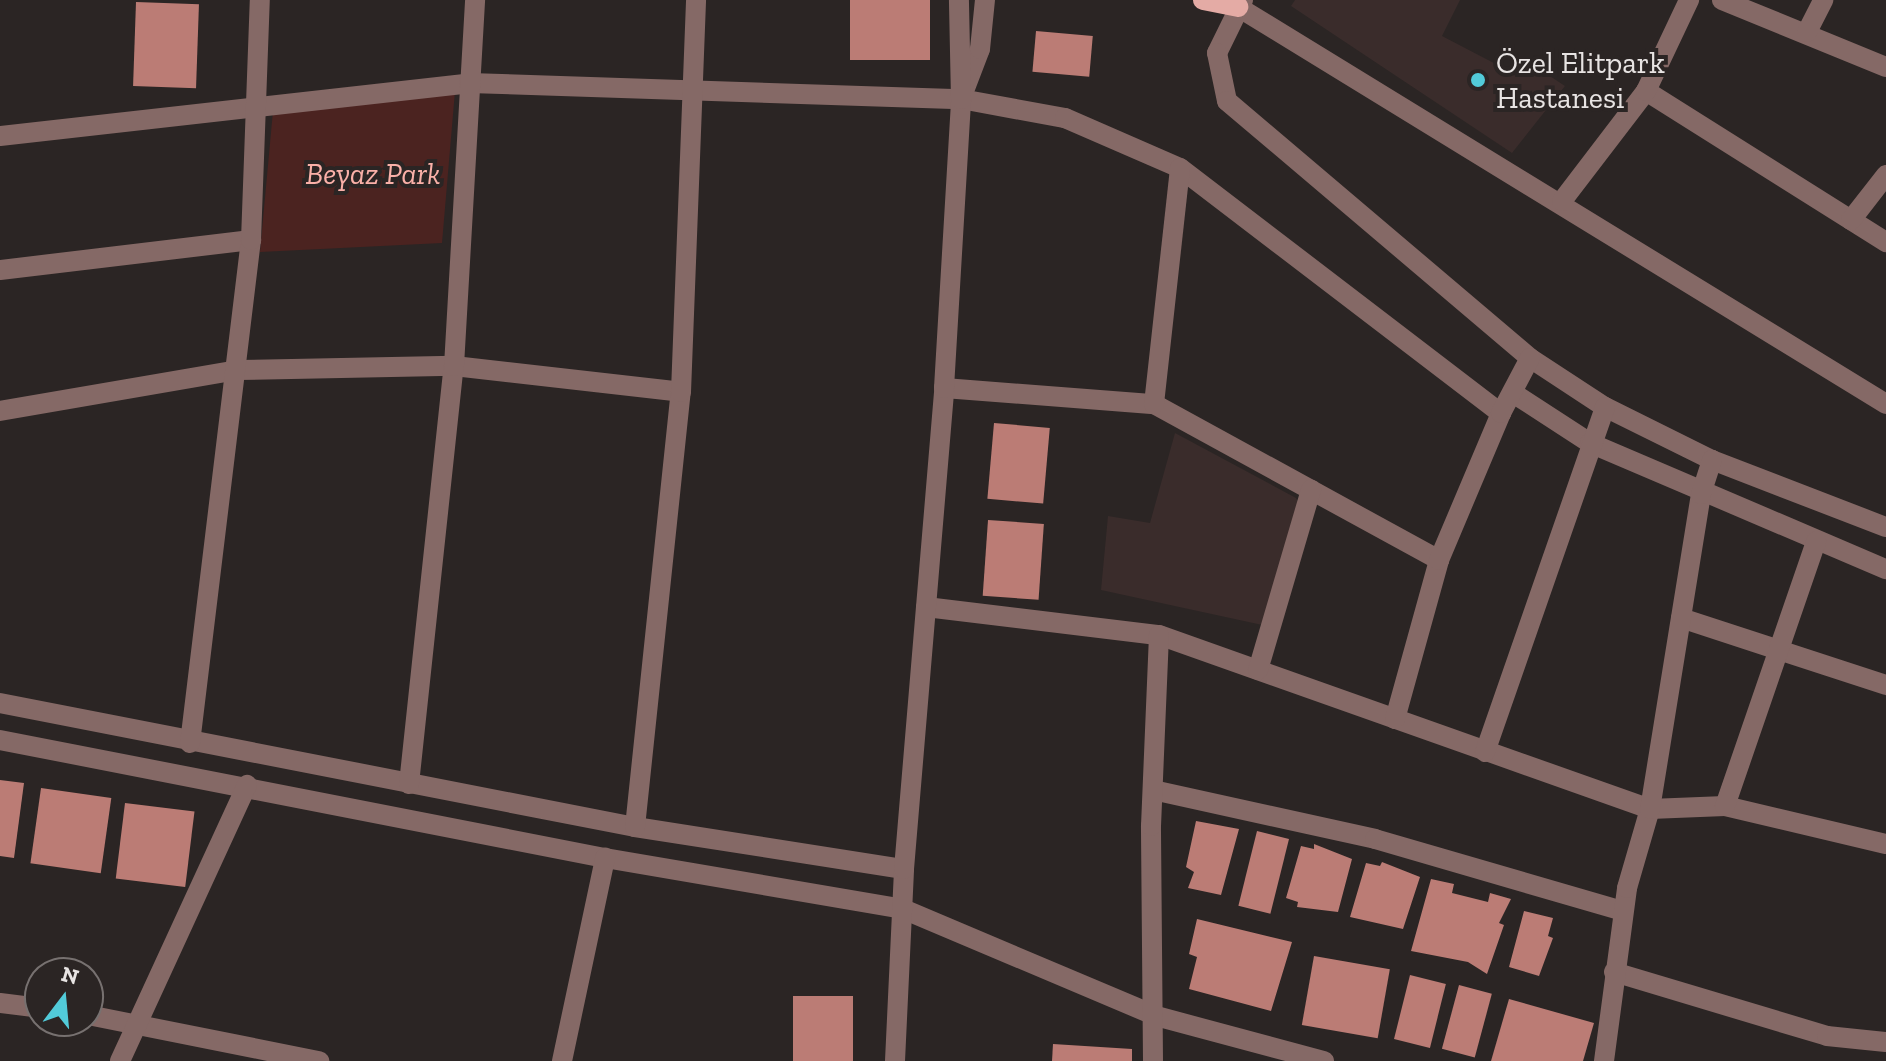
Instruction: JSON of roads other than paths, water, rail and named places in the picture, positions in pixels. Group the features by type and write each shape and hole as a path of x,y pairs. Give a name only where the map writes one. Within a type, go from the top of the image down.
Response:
{"main road":[{"path":"1203,0 1236,2"}],"street":[{"path":"190,743 251,240 260,0"},
{"path":"409,784 454,366 475,0"},
{"path":"635,827 681,392 696,0"},
{"path":"895,1061 904,869 944,388 961,99 959,0"},
{"path":"961,99 980,49 985,0"},
{"path":"1562,201 1646,91 1689,0"},
{"path":"1722,0 1807,32 1886,67"},
{"path":"1807,32 1823,0"},
{"path":"1886,404 1236,2 1217,53 1227,101 1530,358 1605,407 1712,460 1886,527"},
{"path":"0,136 256,104 469,83 961,99 1065,118 1180,168 1501,413"},
{"path":"1646,91 1886,242"},
{"path":"1154,404 1180,168"},
{"path":"1851,220 1886,175"},
{"path":"0,270 251,240"},
{"path":"1395,719 1439,560 1501,413 1530,358"},
{"path":"0,411 237,370 454,366 681,392"},
{"path":"944,388 1154,404 1439,560"},
{"path":"1513,393 1590,443 1701,494 1886,569"},
{"path":"1485,752 1605,407"},
{"path":"1604,1061 1623,911 1650,809 1701,494 1712,460"},
{"path":"1258,670 1311,490"},
{"path":"1725,806 1816,541"},
{"path":"926,607 1159,635 1650,809 1725,806 1886,844"},
{"path":"1681,618 1886,685"},
{"path":"1153,1061 1156,1016 1153,790 1159,635"},
{"path":"0,703 190,743 635,827 904,869"},
{"path":"0,740 247,785 605,858 903,909 1156,1016 1324,1061"},
{"path":"120,1061 247,785"},
{"path":"1153,790 1375,839 1623,911"},
{"path":"562,1061 605,858"},
{"path":"1614,972 1827,1036 1886,1042"},
{"path":"0,1003 24,1006"},
{"path":"104,1017 138,1021 319,1061"}],"place":[{"name":"Özel Elitpark Hastanesi","path":"1478,80"}],"park label":[{"name":"Beyaz Park","path":"373,174"}]}
